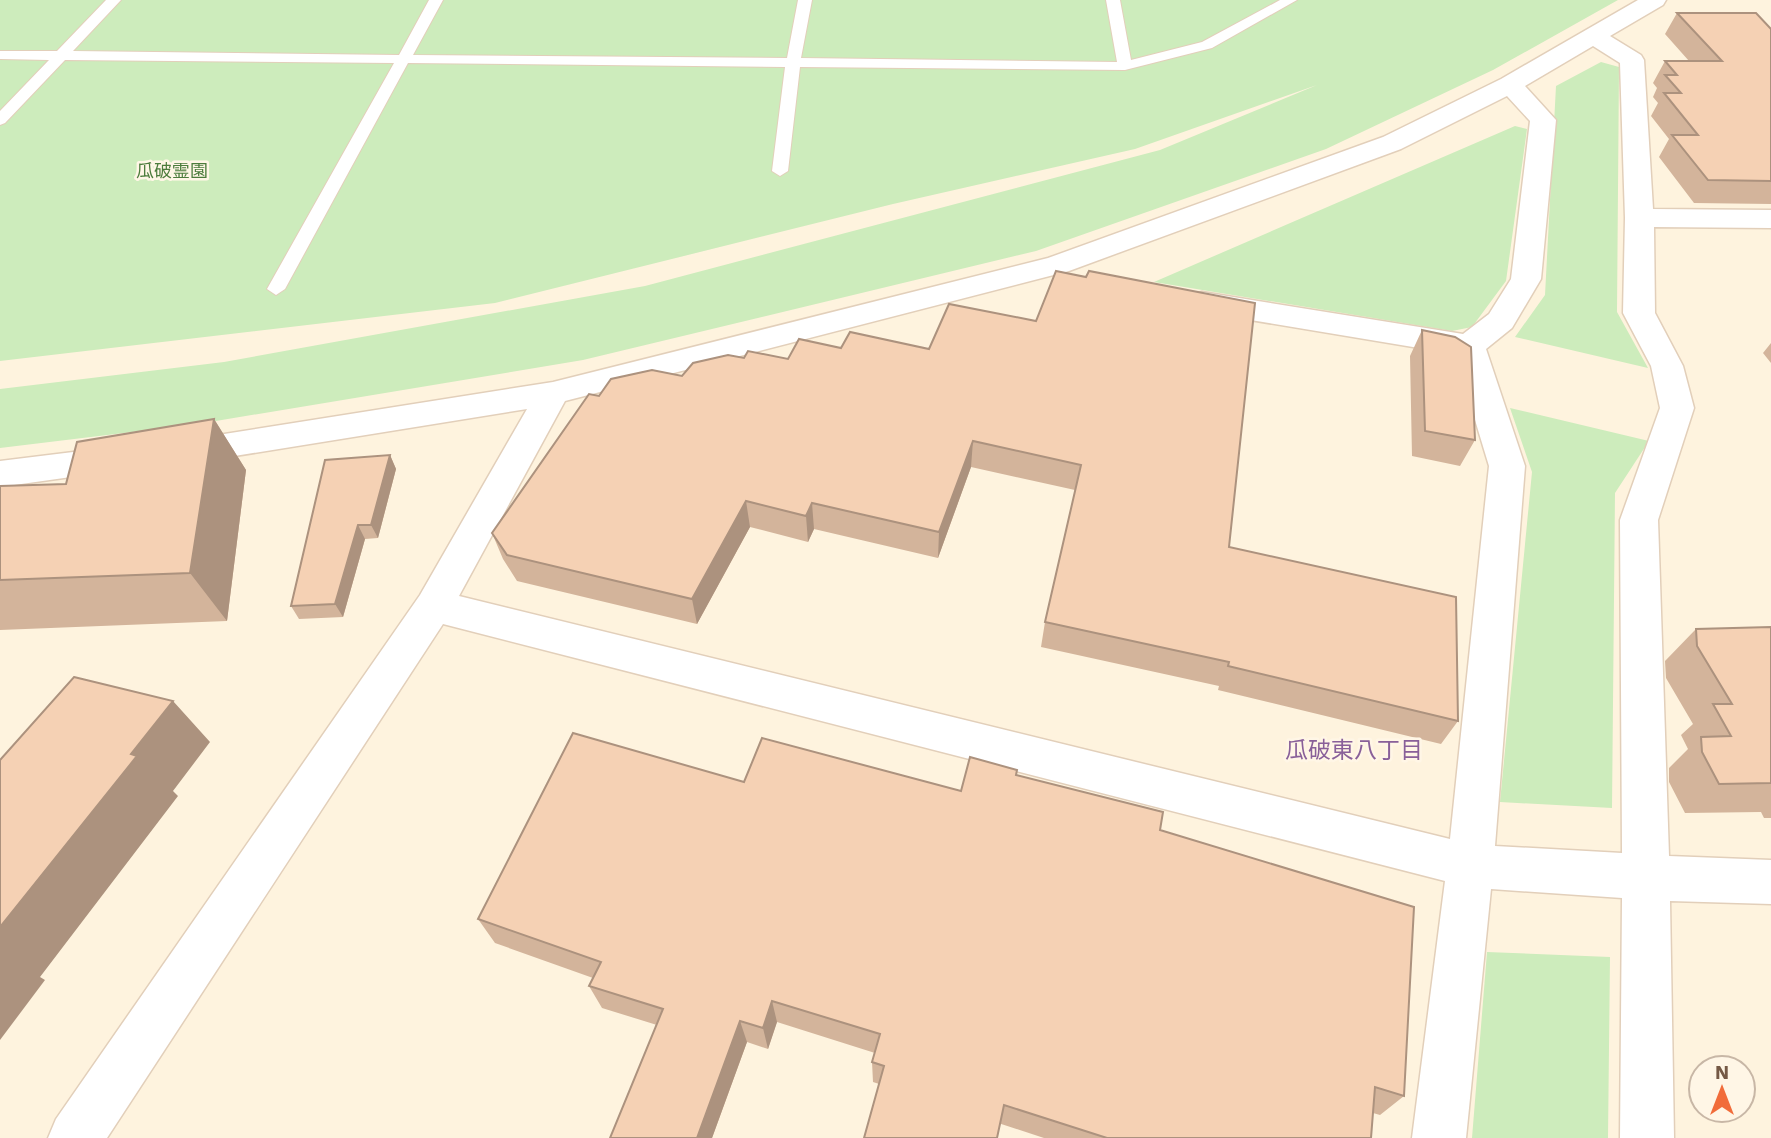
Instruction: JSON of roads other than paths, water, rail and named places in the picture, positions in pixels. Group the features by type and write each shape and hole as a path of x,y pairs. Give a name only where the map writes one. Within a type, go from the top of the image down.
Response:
{"street":[{"path":"0,474 243,444 553,393 1058,265 1229,205 1392,143 1510,84 1655,0"},
{"path":"1594,36 1632,60 1639,218 1639,313 1667,366 1677,408 1639,520 1647,876 1647,1138"},
{"path":"1177,298 1469,346 1501,321 1526,279 1542,120 1510,84"},
{"path":"1639,218 1771,219"},
{"path":"1058,265 1097,279"},
{"path":"1439,1138 1470,866 1507,466 1469,346"},
{"path":"75,1138 434,606 553,393"},
{"path":"434,606 1470,866 1771,883"}],"lane":[{"path":"0,120 114,0"},
{"path":"276,289 436,0"},
{"path":"780,171 793,63 805,0"},
{"path":"1113,0 1125,66"},
{"path":"0,55 1125,66 1207,45 1290,0"}],"district":[{"name":"瓜破東八丁目","path":"1354,750"}],"park label":[{"name":"瓜破霊園","path":"172,170"}]}
